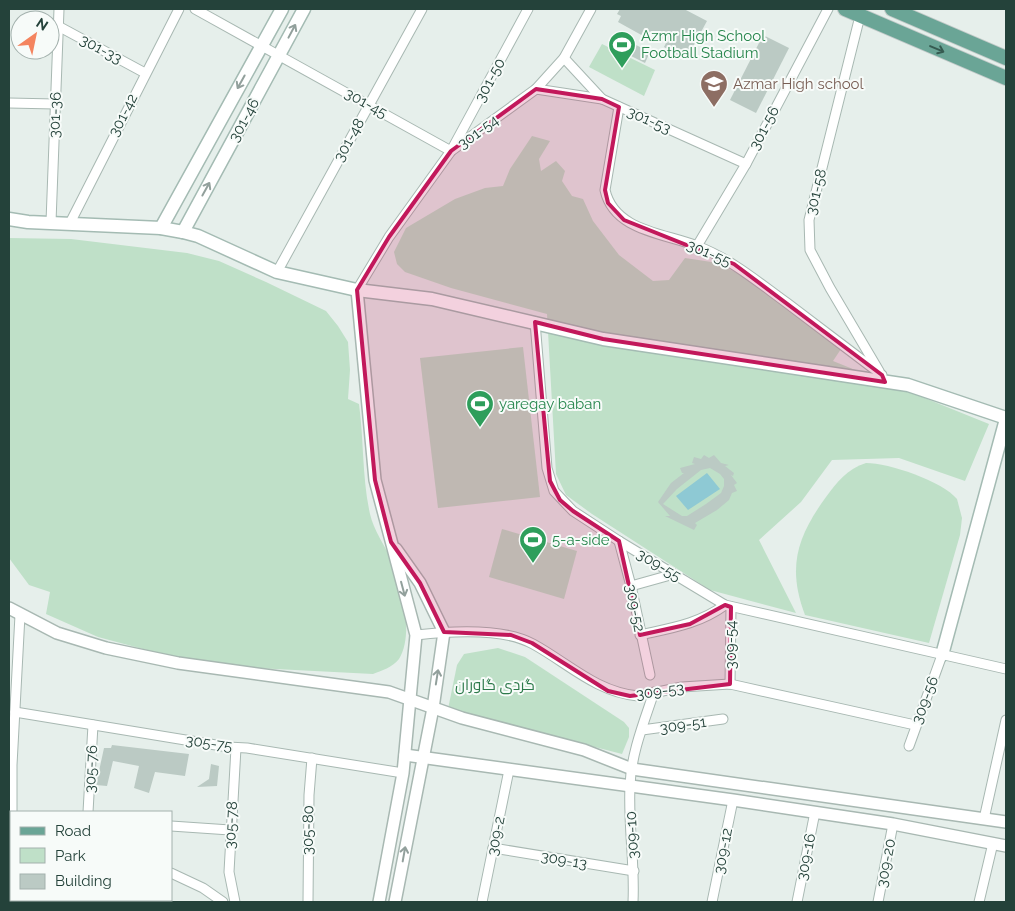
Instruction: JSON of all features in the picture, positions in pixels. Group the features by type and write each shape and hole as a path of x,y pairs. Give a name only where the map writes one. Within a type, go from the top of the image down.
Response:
{"main road":[{"name":"301-46","path":"161,228 282,9"},
{"name":"301-46","path":"183,232 304,9"},
{"path":"844,9 1006,78"},
{"path":"892,9 1006,58"},
{"path":"9,219 161,228 183,232 198,236 277,272 357,290 432,299 603,339 679,352 884,378 921,388 1006,419 942,655"}],"street":[{"name":"301-42","path":"70,223 179,9"},
{"name":"301-45","path":"195,9 261,46 280,54 451,151"},
{"name":"301-48","path":"277,272 422,9"},
{"name":"301-50","path":"451,151 528,9"},
{"name":"301-54","path":"357,290 389,236 451,151 536,89 564,58 591,9"},
{"name":"301-56","path":"697,246 746,164 828,9"},
{"name":"301-58","path":"860,16 809,220 810,250 830,288 884,378"},
{"name":"301-33","path":"60,27 145,73"},
{"name":"301-53","path":"564,58 602,99 746,164"},
{"name":"301-36","path":"51,222 57,60"},
{"path":"536,89 602,99"},
{"path":"9,103 55,104"},
{"name":"301-55","path":"620,107 605,190 608,204 624,220 660,235 697,246 734,264 884,378"},
{"path":"357,290 375,480 416,635 403,773 379,902"},
{"name":"309-55","path":"535,322 547,468 550,481 560,500 572,511 619,542 728,606 1006,669"},
{"path":"390,542 420,583 444,632 433,708 395,902"},
{"name":"309-52","path":"619,542 631,586 650,675"},
{"path":"631,586 674,574"},
{"path":"640,635 690,624 728,606"},
{"name":"309-54","path":"728,606 730,684"},
{"path":"9,608 57,633 151,658 389,692 462,718 584,750 632,769 1006,822"},
{"path":"12,811 10,765 20,615"},
{"name":"309-53","path":"416,635 444,632 511,635 532,643 608,691 638,696 682,687 730,684 915,725"},
{"name":"309-56","path":"909,746 915,725 942,655"},
{"path":"632,769 654,692"},
{"name":"305-75","path":"15,712 403,773"},
{"name":"309-51","path":"642,730 723,719"},
{"path":"984,819 1006,720"},
{"name":"305-76","path":"88,811 93,725"},
{"name":"305-78","path":"235,902 229,872 236,748"},
{"path":"405,755 815,812 893,824 1006,846"},
{"name":"305-80","path":"308,902 309,795 312,758"},
{"name":"309-10","path":"632,769 630,786 634,871 633,902"},
{"name":"309-2","path":"482,902 509,770"},
{"name":"309-12","path":"712,902 733,800"},
{"name":"309-16","path":"797,902 815,812"},
{"name":"309-20","path":"878,902 893,824"},
{"path":"172,826 230,830"},
{"path":"979,902 993,843"},
{"name":"309-13","path":"493,848 634,871"},
{"path":"172,873 203,888 223,902"}],"highlighted area":[{"path":"536,89 602,99 619,107 605,190 608,203 624,220 734,264 882,375 885,382 603,339 535,322 550,481 560,500 573,511 619,541 640,635 690,624 725,605 731,607 730,684 630,696 608,691 532,643 511,635 444,632 420,583 391,542 375,480 357,290 389,237 451,151"}],"green space":[{"name":"Azmr High School Football Stadium","path":"602,44 655,70 644,96 589,67"},
{"path":"532,136 550,141 539,159 541,171 556,161 565,171 562,181 572,196 583,199 593,221 619,255 653,281 669,280 685,258 718,263 750,280 841,349 833,361 989,424 965,481 899,458 832,460 801,502 759,540 796,613 710,590 592,514 566,495 556,474 547,314 451,288 405,272 397,264 394,252 406,228 455,199 485,188 503,186 510,169"},
{"path":"9,238 71,239 187,253 219,261 326,311 348,342 350,370 348,399 359,404 370,514 395,569 403,595 406,637 399,659 394,664 373,674 256,668 173,657 98,637 46,614 50,592 29,585 9,558"},
{"name":"yaregay baban","path":"523,347 540,497 438,508 420,358"},
{"path":"866,463 888,466 915,474 940,486 957,499 962,518 960,535 929,643 805,615 797,582 796,567 802,539 816,512 834,486 848,472"},
{"name":"5-a-side","path":"502,529 577,551 564,599 489,577"},
{"name":"گردی گاوران","path":"498,648 525,657 624,722 629,728 629,737 622,754 448,709 457,665 464,654"}],"water":[{"path":"707,473 720,489 688,510 676,496"}],"building":[{"path":"620,9 684,9 707,21 689,54 684,51 681,57 664,47 667,41 647,31 645,37 618,22 621,16 617,14"},
{"path":"763,35 789,48 756,113 730,100"},
{"path":"634,44 650,52 645,63 629,55"},
{"path":"704,455 709,458 714,455 721,463 729,465 725,466 734,473 733,476 731,475 737,483 734,485 737,491 732,493 729,500 717,510 695,523 697,525 694,530 665,516 670,516 658,502 671,483 684,473 682,473 680,468 695,464 692,463 694,457 701,459","holes":["710,468 724,479 721,493 687,516 682,516 663,504 677,489 701,470"]},
{"path":"112,745 189,754 185,776 155,772 149,793 134,788 139,766 113,761 107,786 96,785 104,748 111,748"},
{"path":"211,764 219,766 217,786 197,787 209,779"}],"place":[{"name":"Azmr High School Football Stadium","path":"622,69"},
{"name":"Azmar High school","path":"714,108"},
{"name":"yaregay baban","path":"480,428"},
{"name":"5-a-side","path":"533,564"}]}
